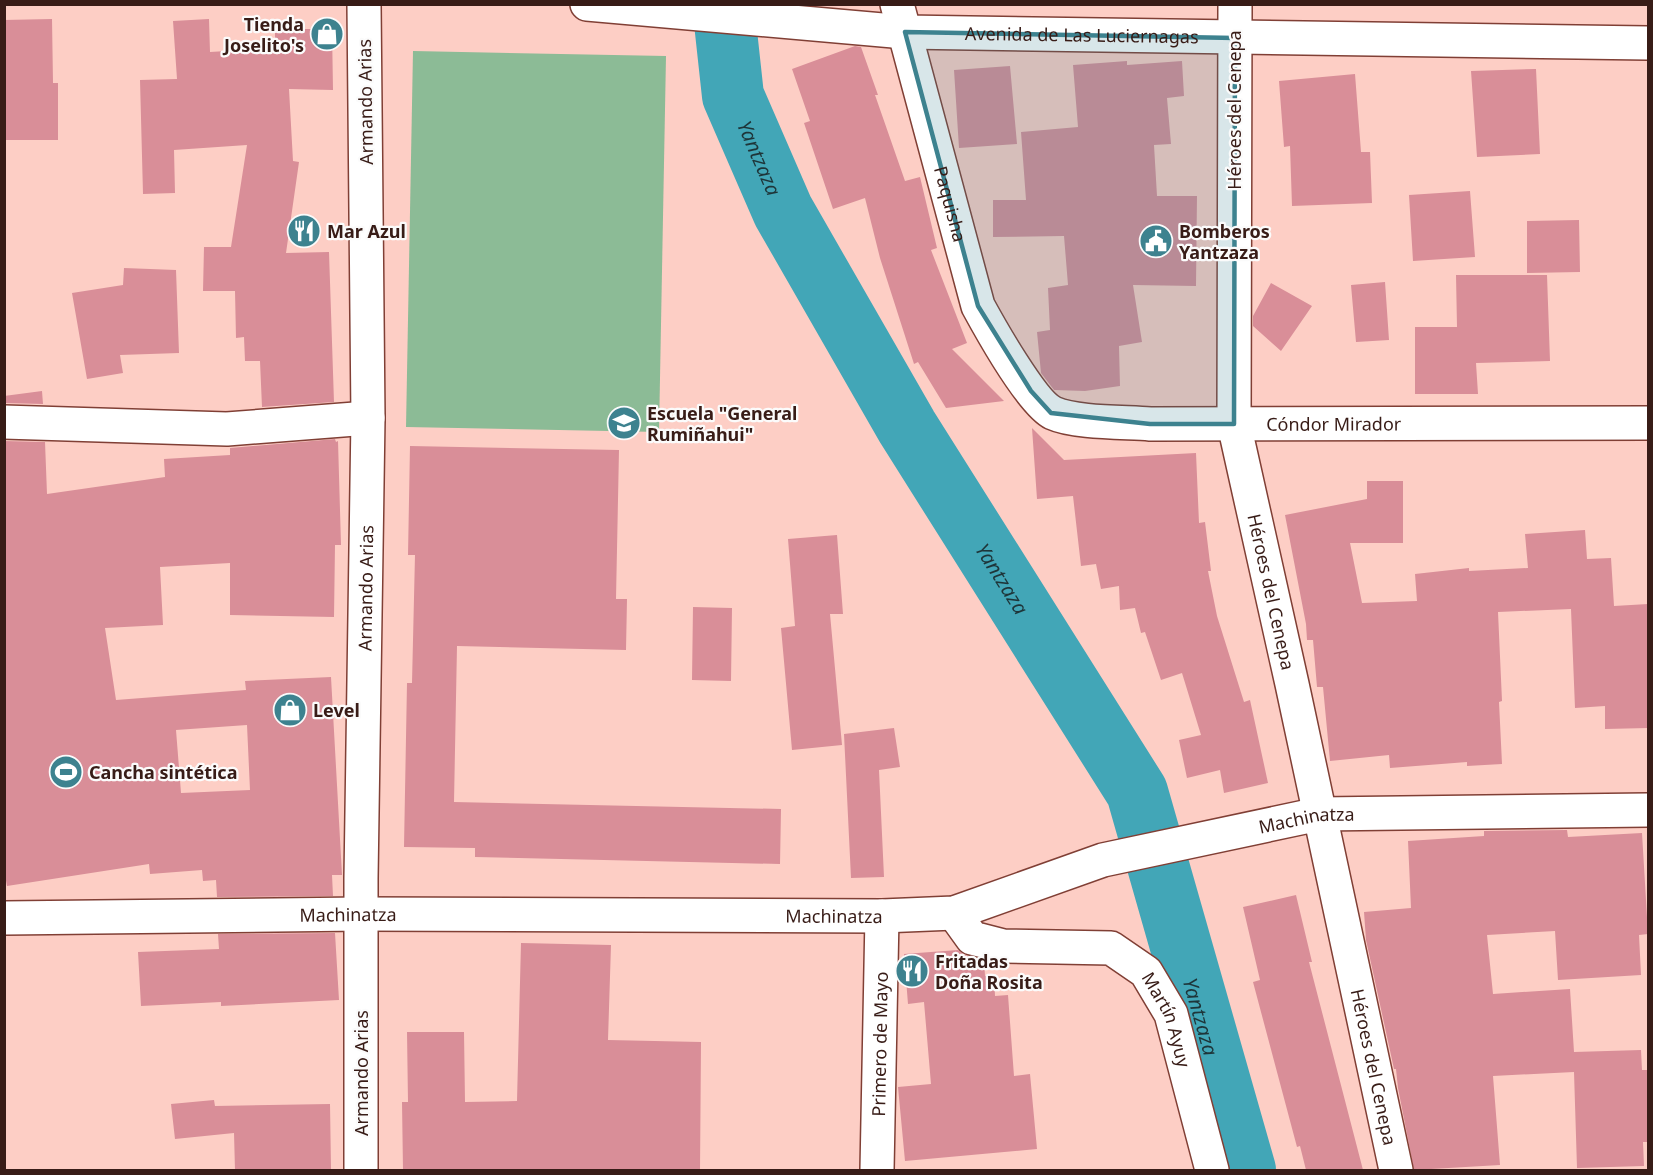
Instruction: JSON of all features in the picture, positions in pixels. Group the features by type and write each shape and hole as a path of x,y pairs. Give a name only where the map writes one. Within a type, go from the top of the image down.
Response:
{"street":[{"name":"Armando Arias","path":"361,1170 368,418 364,4"},
{"name":"Avenida de Las Luciernagas","path":"587,4 662,9 781,22 901,18 1234,38 1648,44"},
{"path":"781,22 824,4"},
{"name":"Héroes del Cenepa","path":"1234,4 1234,424 1395,1170"},
{"name":"Paquisha","path":"901,18 978,306 1002,349 1031,390"},
{"name":"Cóndor Mirador","path":"1031,390 1052,412 1086,420 1150,424 1648,423"},
{"path":"4,422 227,429 368,418"},
{"name":"Machinatza","path":"4,918 362,914 882,916 954,913 1102,860 1319,814 1648,810"},
{"name":"Martín Ayuy","path":"954,913 972,938 1003,946 1111,948 1146,972 1171,1014 1212,1170"},
{"name":"Primero de Mayo","path":"877,1170 882,916"}],"highlighted area":[{"path":"905,32 1235,38 1234,424 1150,424 1051,413 1031,391 978,306"}],"green space":[{"path":"413,51 666,56 659,432 406,427"}],"building":[{"path":"52,19 53,83 58,83 58,140 4,140 4,20"},
{"path":"209,19 210,52 275,48 275,29 332,29 333,90 289,89 293,161 299,162 286,253 329,252 334,402 262,407 260,361 245,361 244,337 236,338 235,291 203,291 204,247 231,247 247,145 174,150 175,193 143,194 140,80 177,79 173,21"},
{"path":"855,46 861,47 905,181 920,177 937,248 931,250 967,343 952,349 1004,401 946,408 918,362 914,364 880,258 865,198 833,209 804,123 810,121 792,69"},
{"path":"1127,61 1127,65 1182,61 1184,96 1167,98 1171,144 1154,145 1157,196 1197,196 1196,286 1133,285 1142,342 1119,346 1120,386 1085,391 1054,390 1041,373 1037,332 1050,330 1048,288 1068,285 1064,236 993,237 993,200 1026,200 1021,132 1078,127 1073,65"},
{"path":"1010,66 1017,144 959,148 954,70"},
{"path":"1536,69 1540,154 1477,157 1471,71"},
{"path":"1355,74 1361,152 1370,152 1372,203 1292,206 1290,146 1284,147 1279,81"},
{"path":"1470,191 1475,257 1413,261 1409,195"},
{"path":"1579,220 1580,272 1527,273 1527,221"},
{"path":"124,268 176,270 179,353 120,355 123,373 87,379 72,293 123,285"},
{"path":"1456,275 1547,275 1550,361 1476,363 1478,394 1415,394 1415,327 1457,327"},
{"path":"1385,282 1389,340 1356,342 1351,285"},
{"path":"1271,283 1312,306 1281,351 1253,326 1253,316"},
{"path":"42,391 43,404 4,403 4,396"},
{"path":"1032,428 1064,460 1196,453 1199,523 1205,522 1211,571 1208,571 1217,616 1244,702 1250,700 1268,783 1224,793 1220,770 1187,778 1179,740 1201,735 1182,673 1161,680 1145,632 1141,633 1135,608 1120,610 1119,586 1101,589 1096,564 1081,566 1073,496 1037,499"},
{"path":"335,439 336,442 338,441 341,545 335,545 334,617 230,615 230,563 160,567 163,625 105,628 116,700 246,690 245,681 331,677 342,875 332,875 333,896 217,897 216,880 203,881 202,870 150,874 149,864 7,886 4,870 4,441 45,442 47,494 165,477 164,459 230,455 230,448","holes":["247,725 250,790 181,793 176,730"]},
{"path":"410,446 619,450 616,599 627,599 626,650 457,646 454,802 781,809 780,864 475,857 475,848 404,847 407,683 412,683 415,555 408,555"},
{"path":"1367,481 1403,481 1403,543 1350,543 1362,603 1417,601 1415,574 1469,568 1469,571 1528,568 1525,534 1585,530 1587,559 1611,558 1614,606 1648,604 1648,728 1605,729 1605,706 1575,708 1571,609 1498,612 1502,764 1467,766 1467,762 1390,768 1389,755 1330,761 1323,687 1317,687 1313,640 1307,640 1285,515 1367,499"},
{"path":"837,535 843,614 830,614 842,745 792,750 781,628 795,626 788,539"},
{"path":"693,607 732,608 731,681 692,680"},
{"path":"894,728 900,767 879,770 884,877 851,878 844,734"},
{"path":"1567,830 1568,837 1642,833 1648,934 1639,935 1641,975 1558,980 1555,931 1487,935 1493,994 1570,989 1574,1052 1641,1050 1642,1070 1648,1070 1648,1142 1643,1142 1644,1166 1577,1168 1574,1072 1493,1076 1500,1165 1414,1170 1396,1069 1394,1069 1366,940 1364,912 1411,908 1408,841 1484,836 1484,831"},
{"path":"1296,895 1312,962 1309,962 1363,1170 1306,1170 1300,1146 1297,1147 1253,982 1260,980 1243,907"},
{"path":"335,933 339,1000 221,1006 221,1002 141,1006 138,952 219,949 218,934"},
{"path":"521,943 611,945 608,1040 701,1042 700,1170 403,1170 402,1102 408,1102 407,1032 464,1032 465,1102 517,1101"},
{"path":"958,950 967,956 984,960 985,976 994,975 995,996 1008,995 1014,1076 1030,1074 1037,1149 905,1161 898,1087 931,1084 924,1002 908,1004 904,954"},
{"path":"214,1100 215,1106 330,1104 331,1170 235,1170 234,1133 175,1139 171,1104"}],"waterway":[{"name":"Yantzaza","path":"723,4 733,96 783,211 907,427 1137,792 1245,1170"}],"place":[{"name":"Tienda Joselito's","path":"327,34"},
{"name":"Mar Azul","path":"304,231"},
{"name":"Bomberos Yantzaza","path":"1156,241"},
{"name":"Escuela \"General Rumiñahui\"","path":"624,423"},
{"name":"Level","path":"290,710"},
{"name":"Cancha sintética","path":"66,772"},
{"name":"Fritadas Doña Rosita","path":"912,971"}]}
